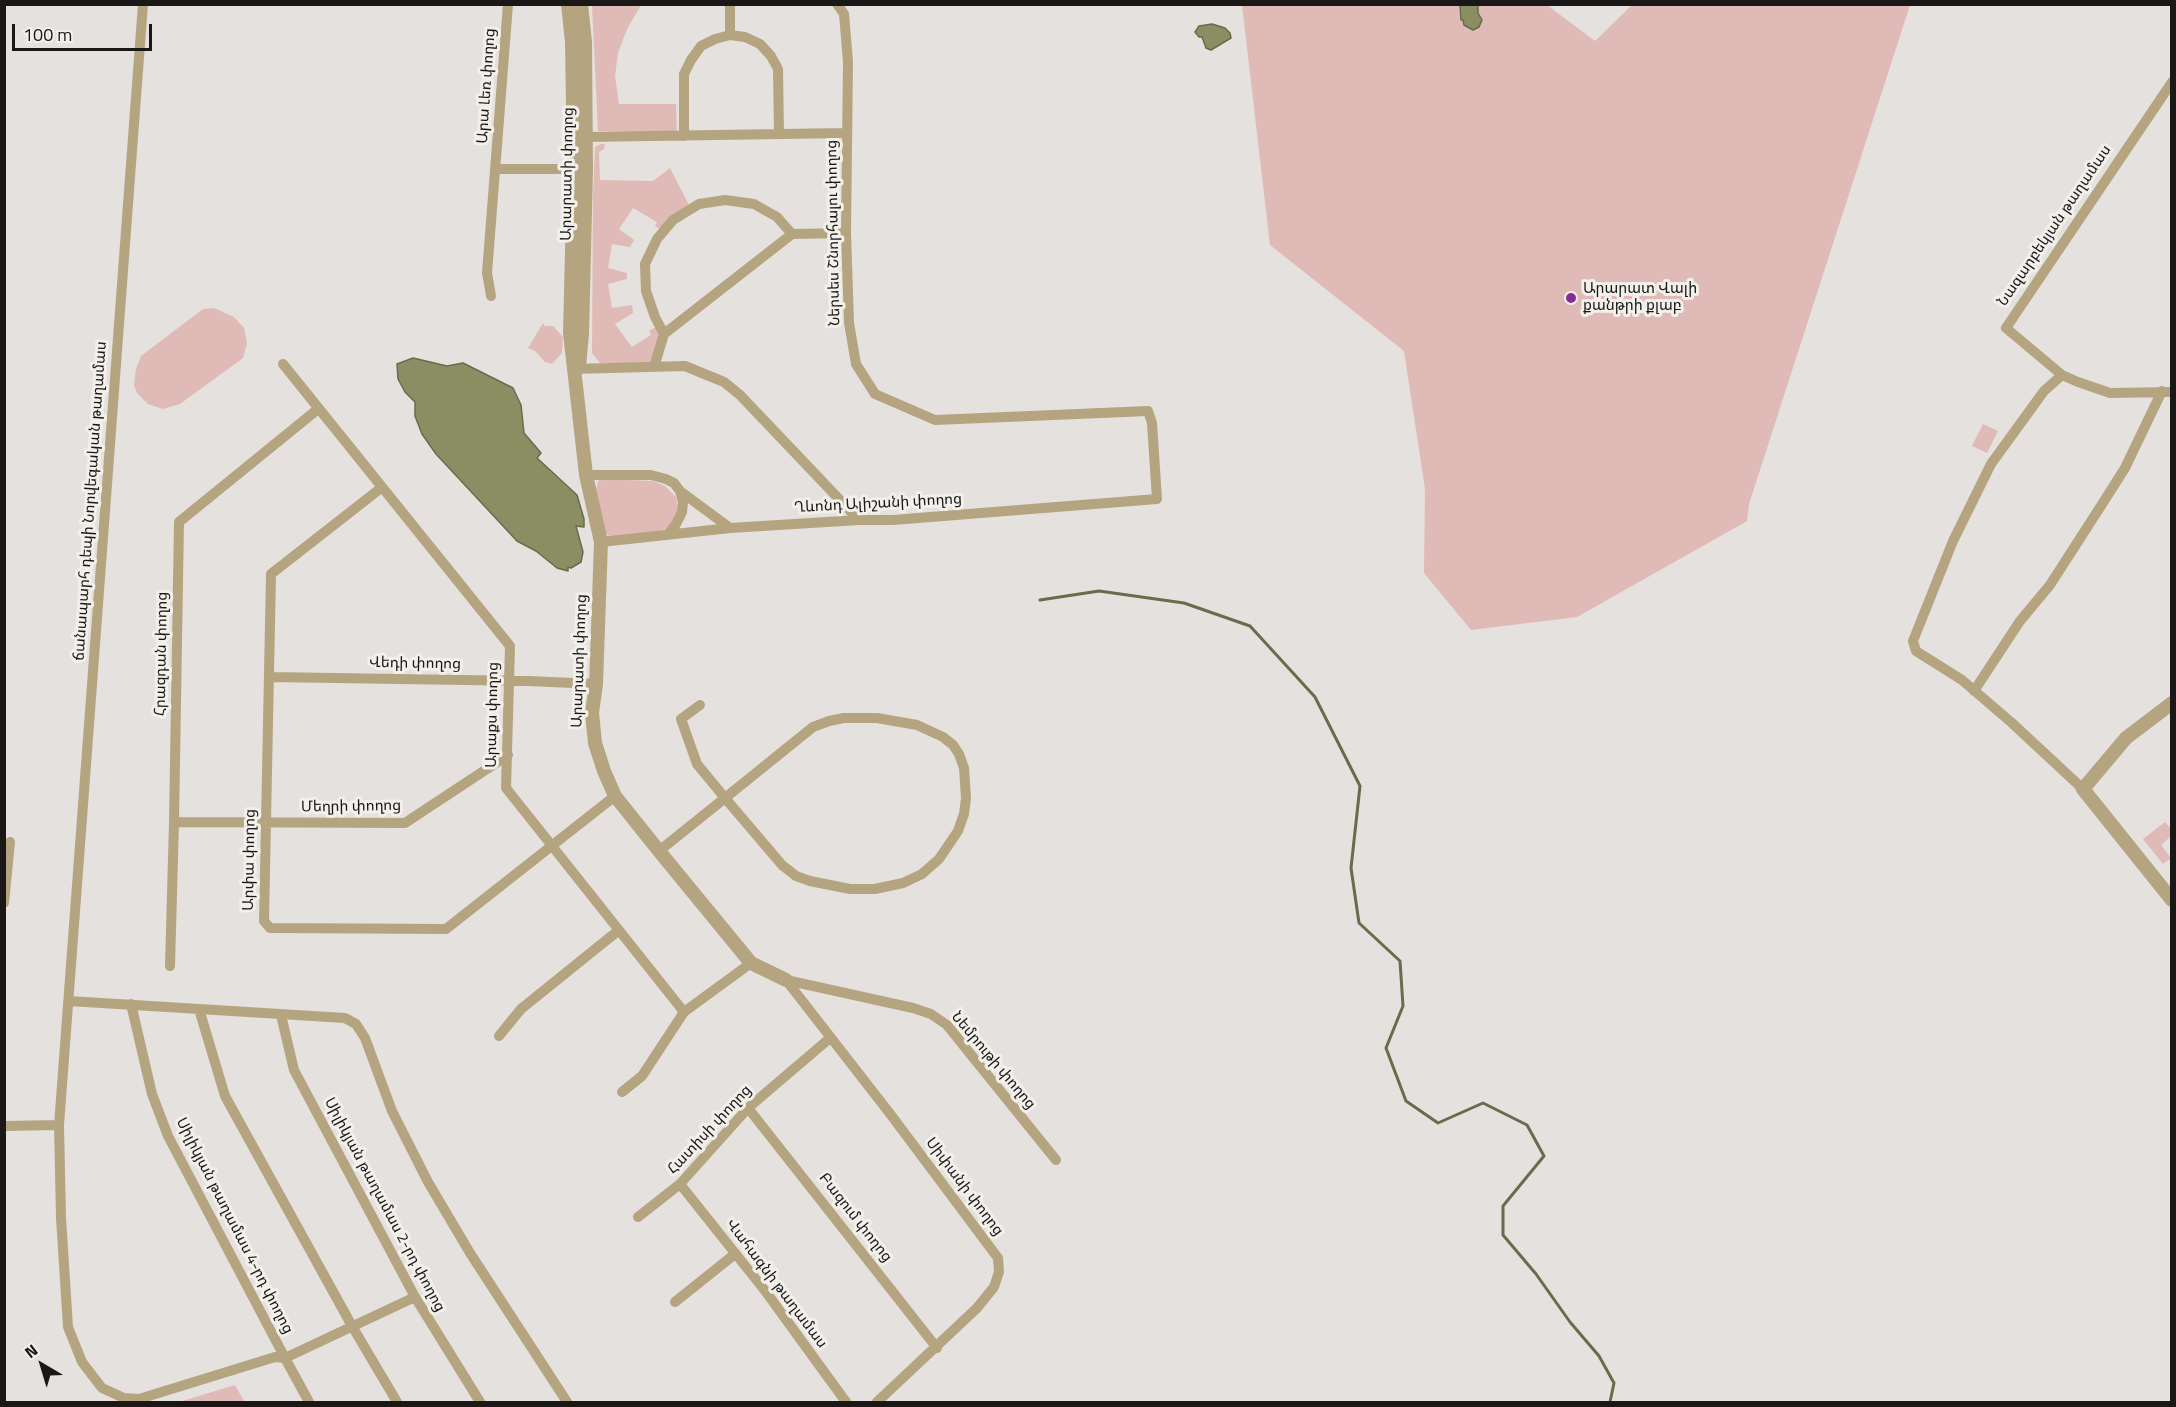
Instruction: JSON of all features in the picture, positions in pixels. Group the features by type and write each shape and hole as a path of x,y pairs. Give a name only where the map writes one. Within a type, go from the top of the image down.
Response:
{"street":[{"name":"ճանապարհ դեպի Նորվեգական թաղամաս","path":"143,4 59,1125 61,1218 68,1328 82,1362 102,1388 124,1398 139,1399 259,1361 285,1358 415,1297"},
{"name":"Արա Լեռ փողոց","path":"491,296 487,273 508,4"},
{"name":"Արարատի փողոց","path":"568,4 580,169 582,334 576,373 586,475 601,542 596,684 592,713 595,742 615,796 659,851 751,963 786,980"},
{"name":"Արարատի փողոց","path":"580,169 586,137 585,42 581,4"},
{"path":"730,4 730,34"},
{"name":"Ներսես Շնորհալու փողոց","path":"837,4 844,14 848,62 846,233 849,323 856,364 875,394 935,420 1148,411 1152,423 1157,499"},
{"path":"684,136 684,74 690,60 701,46 730,34 745,37 760,44 771,56 778,69 779,134"},
{"name":"Նազարբեկյան թաղամաս","path":"2062,375 2006,328 2172,82"},
{"path":"586,137 846,133"},
{"path":"495,169 580,169"},
{"path":"664,334 646,291 645,264 657,239 673,220 699,204 725,200 754,204 777,217 792,234"},
{"path":"654,368 664,334 792,234 846,233"},
{"name":"Արաքս փողոց","path":"283,364 510,646 506,788 684,1012"},
{"path":"576,373 685,366 724,382 740,395 859,520"},
{"path":"1974,691 2020,621 2050,585 2125,468 2167,392 2110,393 2062,375 2044,391 1991,464 1953,541 1913,646 1916,651 1962,680 1974,691 2012,723 2083,789 2172,900"},
{"name":"Հրազդան փողոց","path":"170,966 179,522 318,409"},
{"path":"586,475 651,475 674,483 680,491 730,528"},
{"name":"Արփա փողոց","path":"381,488 272,574 264,921 270,928 446,930 615,796"},
{"path":"667,535 682,512 683,502 680,491"},
{"name":"Ղևոնդ Ալիշանի փողոց","path":"601,542 730,528 893,520 1157,499"},
{"name":"Վեդի փողոց","path":"270,677 596,684"},
{"path":"2083,789 2126,738 2172,703"},
{"path":"659,851 725,798 813,727 829,721 861,717 917,725 943,737 952,745 959,754 963,768 966,798 958,831 931,867 903,883 875,889 862,889 830,886 796,876 782,866 725,798 697,764 681,719 700,705"},
{"name":"Մեղրի փողոց","path":"174,822 405,823 508,755"},
{"path":"4,903 10,842"},
{"path":"499,1036 521,1009 619,930"},
{"path":"622,1092 642,1076 684,1012 751,963"},
{"name":"Սիփանի փողոց","path":"786,980 998,1258 999,1272 994,1287 977,1308 877,1402"},
{"name":"Նեմրութի փողոց","path":"786,980 932,1014 947,1025 1056,1160"},
{"path":"69,1001 345,1018 356,1024 365,1038 392,1111 428,1182 470,1253 567,1402"},
{"name":"Սիլիկյան թաղամաս 4-րդ փողոց","path":"131,1004 152,1094 168,1136 309,1402"},
{"path":"199,1009 225,1096 396,1402"},
{"name":"Սիլիկյան թաղամաս 2-րդ փողոց","path":"282,1015 294,1070 415,1297 480,1402"},
{"name":"Հատիսի փողոց","path":"638,1217 680,1184 747,1108 830,1038"},
{"name":"Բազում փողոց","path":"747,1108 937,1348"},
{"path":"4,1126 59,1125"},
{"name":"Վահագնի թաղամաս","path":"680,1184 766,1292 846,1402"},
{"path":"675,1302 735,1254"}],"shaded area":[{"path":"592,5 641,5 627,29 618,53 615,76 619,104 676,104 677,133 598,131"},
{"name":"Արարատ Վալի քանթրի քլաբ","path":"1242,5 1547,5 1595,41 1632,5 1910,5 1749,504 1747,521 1577,617 1471,630 1424,573 1425,489 1404,351 1270,245"},
{"path":"1460,5 1478,5 1478,13 1482,20 1479,27 1473,30 1464,25 1461,20"},
{"path":"1212,24 1225,28 1231,38 1211,50 1206,48 1202,37 1195,32 1199,26"},
{"path":"605,144 604,149 599,152 600,180 653,181 670,168 689,205 660,229 655,226 657,222 633,208 619,229 634,240 630,247 612,244 608,268 627,273 627,279 608,284 612,308 632,305 633,313 615,324 632,347 651,335 649,331 656,327 661,336 651,363 600,363 592,353 595,147"},
{"path":"214,308 234,317 244,328 247,343 243,358 180,404 163,409 148,404 137,393 134,385 136,369 141,356 203,309"},
{"path":"543,323 545,326 553,326 563,337 562,353 552,364 545,362 535,351 528,348"},
{"path":"413,358 447,366 463,363 513,388 521,405 524,433 541,453 537,458 577,495 584,519 584,527 576,526 583,552 581,562 571,568 568,567 568,571 557,568 536,551 517,541 436,454 422,434 415,416 415,402 405,392 398,379 397,364"},
{"path":"1983,424 1998,431 1987,453 1972,446"},
{"path":"605,479 653,481 665,486 676,497 678,508 673,521 662,531 611,537 605,533 596,491 598,481"},
{"path":"2165,822 2171,829 2171,836 2161,845 2171,858 2163,864 2143,839"},
{"path":"235,1385 244,1401 242,1402 179,1402"}],"waterway":[{"path":"1040,600 1099,591 1184,603 1250,626 1315,697 1360,786 1351,868 1359,923 1400,961 1403,1006 1386,1048 1406,1101 1438,1123 1483,1103 1527,1125 1544,1156 1503,1206 1503,1235 1599,1356 1614,1383 1610,1402"}],"place":[{"name":"Արարատ Վալի քանթրի քլաբ","path":"1571,298"}]}
